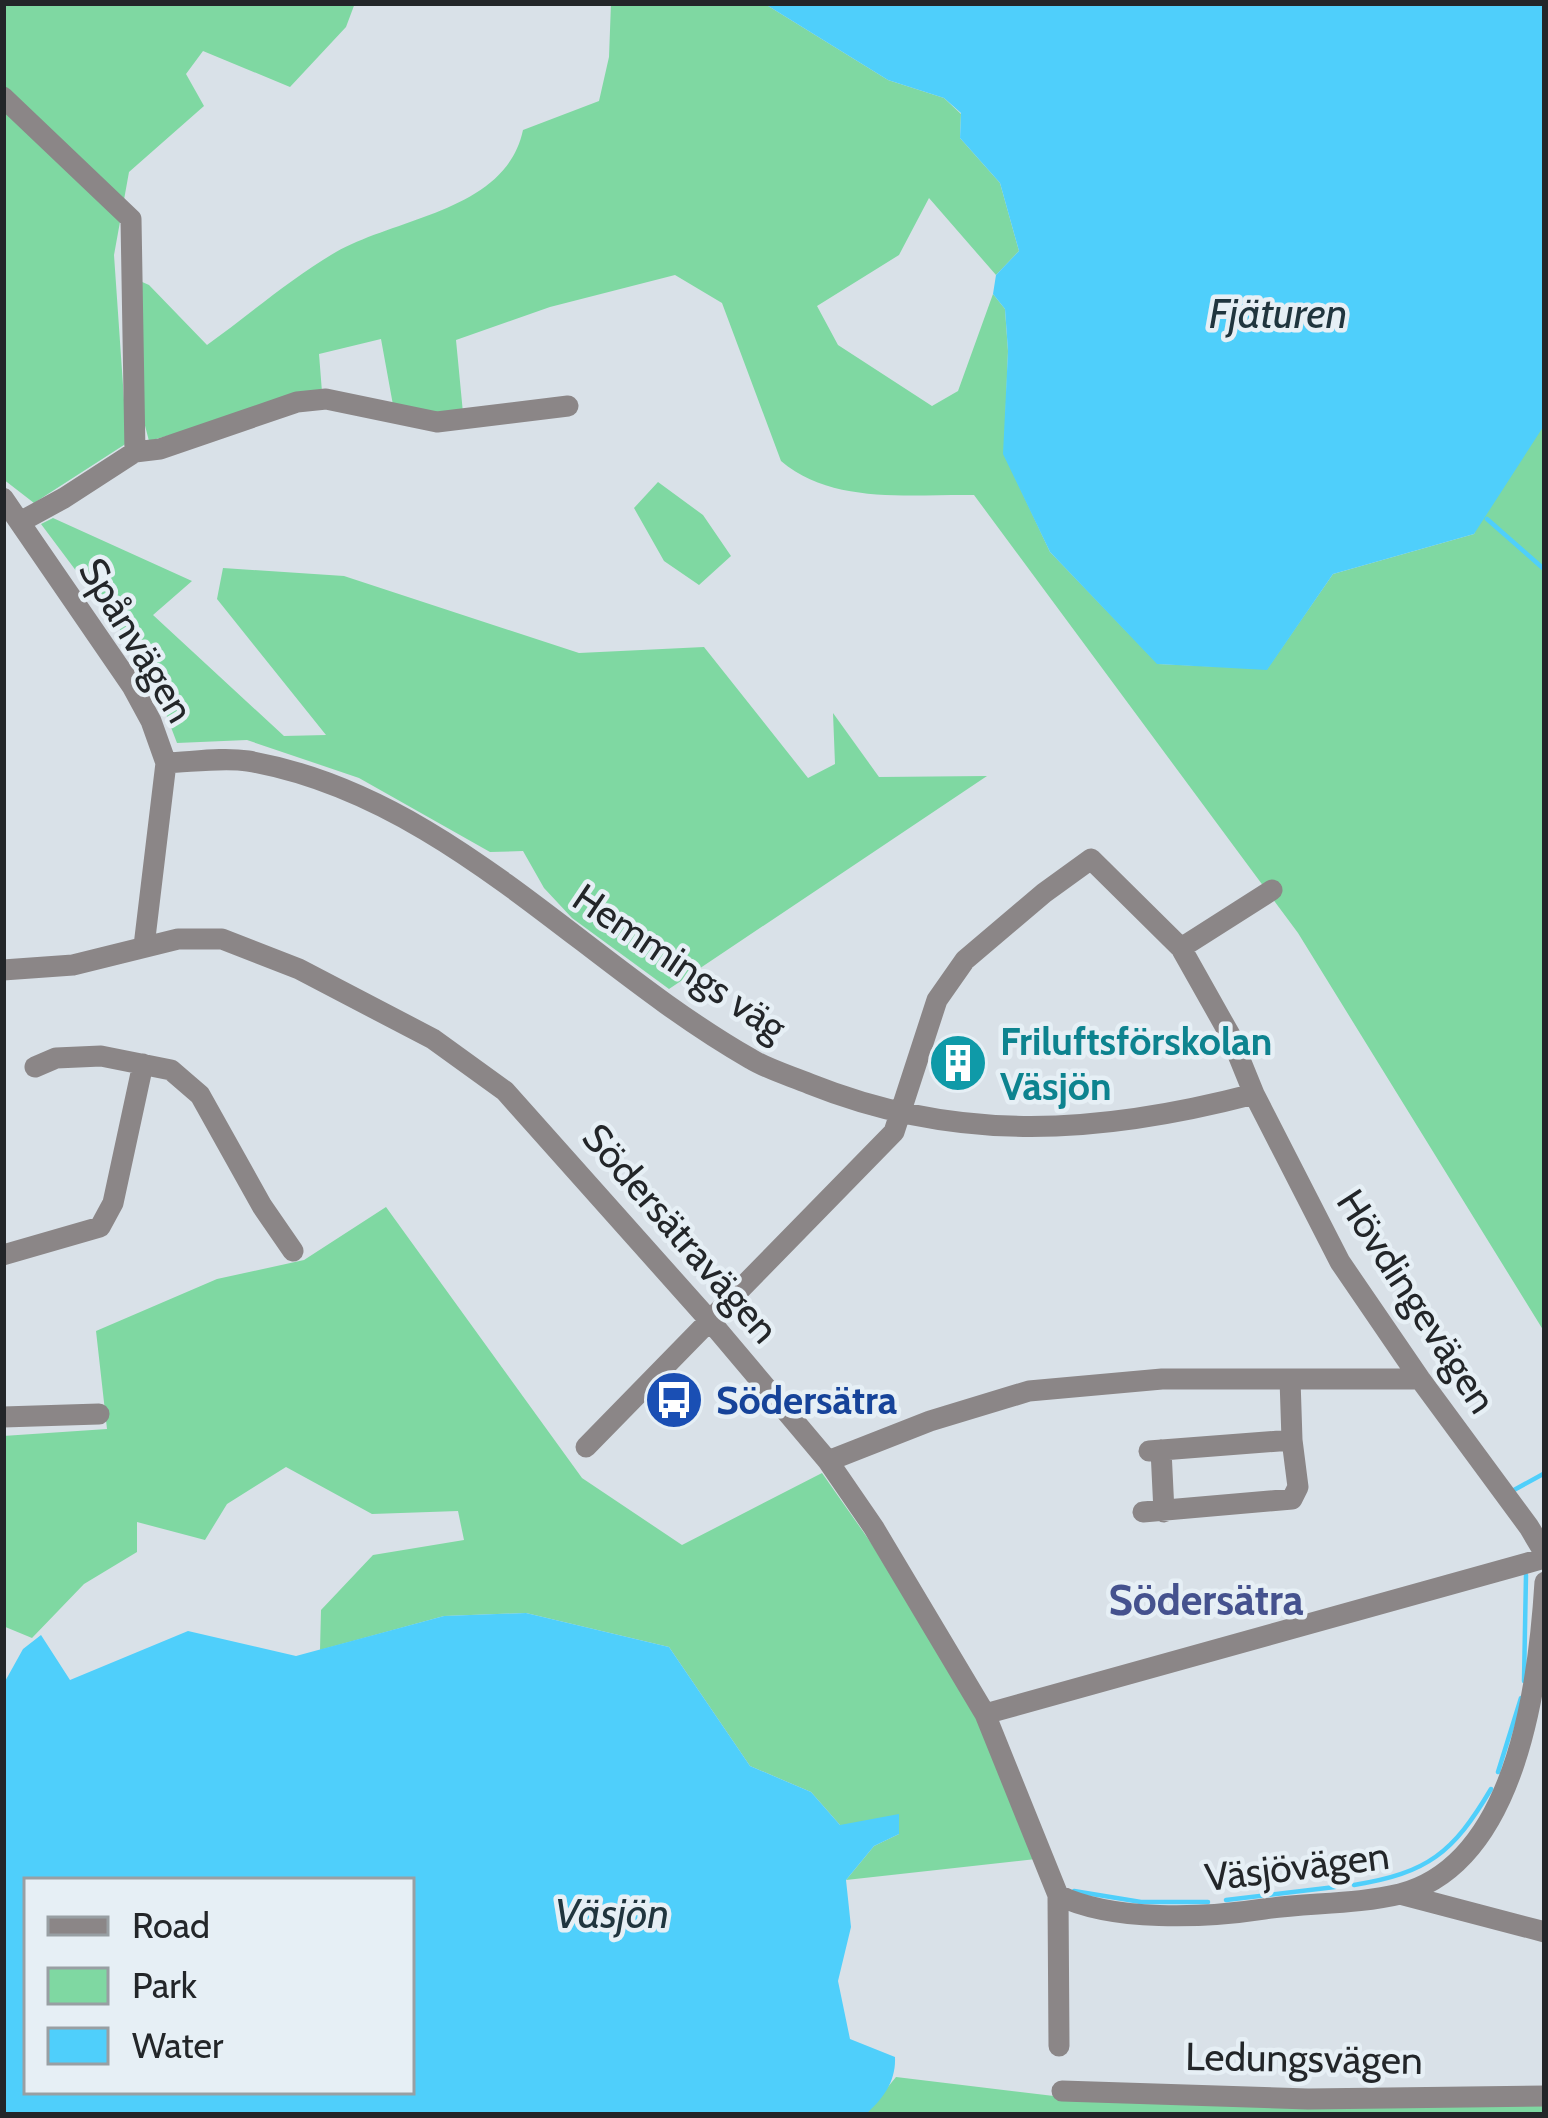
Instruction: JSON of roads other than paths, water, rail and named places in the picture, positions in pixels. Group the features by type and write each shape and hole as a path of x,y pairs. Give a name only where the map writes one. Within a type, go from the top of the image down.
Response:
{"street":[{"path":"3,97 131,219 135,452"},
{"path":"20,521 135,452 160,448 297,401 326,399 437,422 568,406"},
{"name":"Spånvägen","path":"3,498 132,686 166,764 144,946"},
{"name":"Hemmings väg","path":"166,764 244,760 347,788 442,842 754,1061 844,1097 901,1114 988,1127 1064,1129 1183,1113 1254,1094"},
{"name":"Hövdingevägen","path":"901,1114 937,1000 965,960 1091,859 1181,948 1221,1018 1254,1094 1340,1262 1529,1526 1545,1556"},
{"path":"1181,948 1272,890"},
{"name":"Södersätravägen","path":"3,970 73,965 178,939 222,939 299,969 433,1039 505,1091 558,1146 827,1461 874,1528 985,1714 1058,1895 1059,2046"},
{"path":"35,1067 56,1058 101,1056 171,1070 200,1095 293,1251"},
{"path":"3,1255 100,1227 113,1203 142,1064"},
{"path":"586,1447 857,1174 894,1132 901,1114"},
{"path":"827,1461 930,1420 1029,1391 1162,1379 1420,1379"},
{"path":"1290,1379 1298,1487 1292,1499 1154,1512 1155,1451 1292,1440"},
{"path":"3,1417 99,1414"},
{"path":"985,1714 1545,1556"},
{"name":"Väsjövägen","path":"1058,1895 1092,1907 1221,1916 1400,1894 1442,1872 1474,1842 1497,1808 1520,1747 1539,1669 1545,1582"},
{"path":"1400,1894 1545,1932"},
{"name":"Ledungsvägen","path":"1062,2091 1308,2099 1545,2096"}],"water":[{"name":"Fjäturen","path":"754,3 1545,3 1545,424 1474,534 1333,574 1267,670 1157,664 1050,552 1003,454 1008,351 1005,309 993,294 996,275 1019,251 1000,183 960,138 961,113 944,98 888,80 765,4"},
{"name":"Väsjön","path":"526,1613 669,1647 750,1766 811,1792 840,1825 899,1814 899,1834 874,1846 846,1880 851,1927 838,1981 850,2039 895,2057 888,2089 865,2115 3,2115 3,1685 23,1649 41,1635 70,1680 188,1631 296,1656 444,1616"}],"waterway":[{"path":"1487,519 1545,570"},
{"path":"1514,1490 1545,1473"},
{"path":"1524,1681 1526,1575"},
{"path":"1498,1772 1521,1698"},
{"path":"1354,1885 1401,1874 1436,1856 1464,1829 1491,1789"},
{"path":"1226,1900 1335,1887"},
{"path":"1074,1891 1141,1902 1208,1902"}],"place":[{"name":"Friluftsförskolan Väsjön","path":"958,1063"},
{"name":"Södersätra","path":"674,1400"}],"district":[{"name":"Södersätra","path":"1206,1600"}]}
